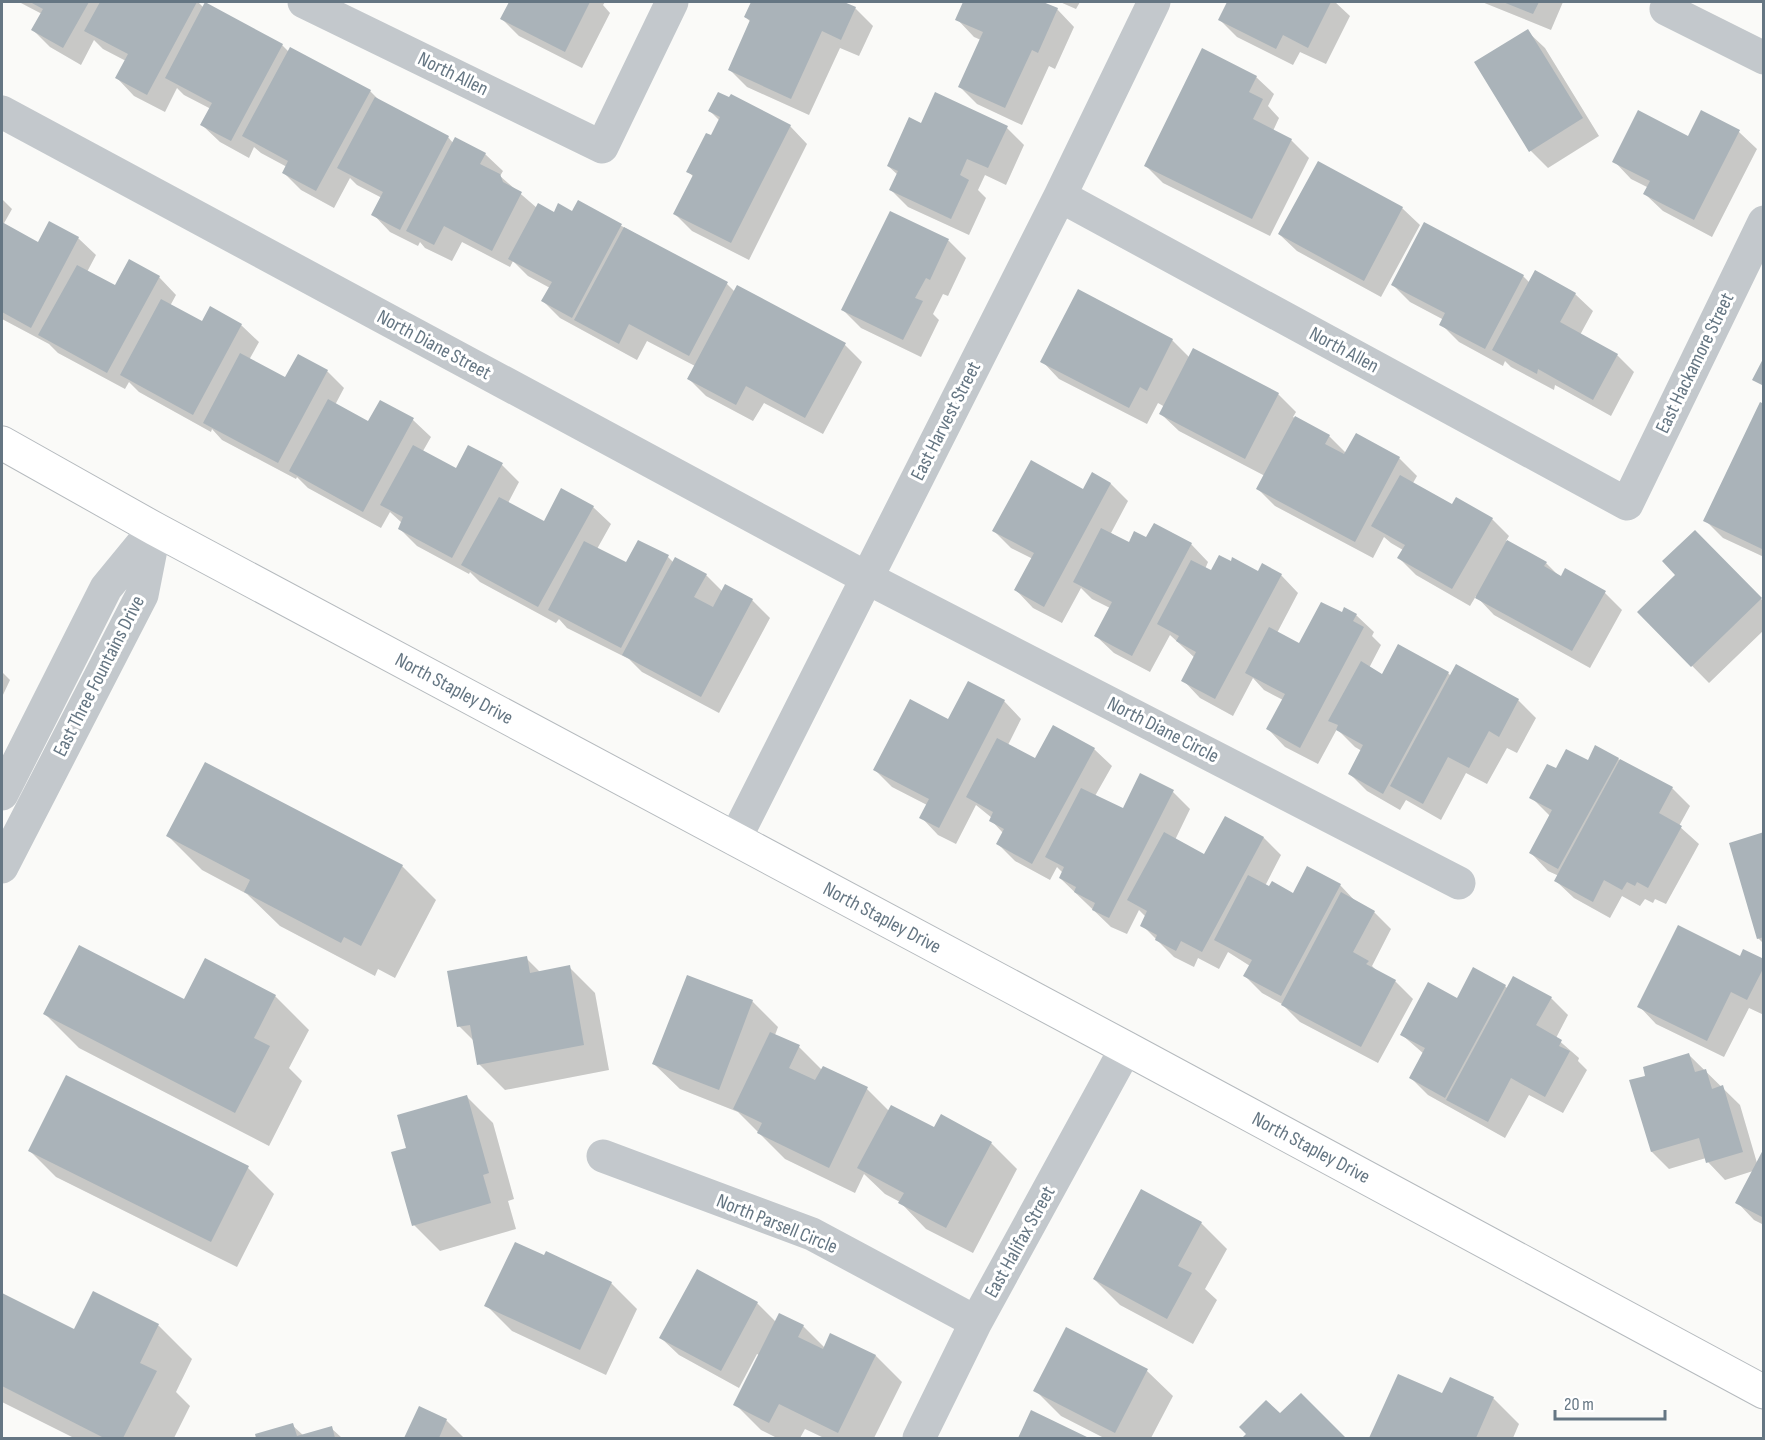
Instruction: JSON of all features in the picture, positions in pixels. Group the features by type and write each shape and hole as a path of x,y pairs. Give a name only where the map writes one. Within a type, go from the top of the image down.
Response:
{"main road":[{"name":"North Stapley Drive","path":"2,443 155,529 1764,1392"}],"street":[{"name":"North Allen","path":"304,2 602,147 672,2"},
{"name":"East Harvest Street","path":"735,839 1060,196 1154,2"},
{"path":"1666,9 1764,58"},
{"name":"North Diane Street","path":"2,112 867,578"},
{"name":"North Allen","path":"1060,196 1627,504"},
{"name":"East Hackamore Street","path":"1627,504 1764,222"},
{"name":"East Three Fountains Drive","path":"2,794 106,588 155,529"},
{"name":"East Three Fountains Drive","path":"2,867 142,595 155,529"},
{"name":"North Diane Circle","path":"867,578 1459,883"},
{"name":"East Halifax Street","path":"919,1438 976,1322 1126,1048"},
{"name":"North Parsell Circle","path":"603,1156 812,1234 976,1322"}],"building":[{"path":"30,2 89,2 63,48 31,30 43,9"},
{"path":"100,2 197,2 147,95 115,78 128,54 84,31"},
{"path":"205,2 283,44 231,141 200,125 212,103 165,78"},
{"path":"509,2 590,2 565,52 500,19"},
{"path":"751,2 844,2 856,7 841,40 822,31 791,99 728,70 750,20 744,17"},
{"path":"963,2 1043,2 1058,8 1038,53 1032,50 1005,108 958,87 983,32 955,20"},
{"path":"1227,2 1331,2 1308,48 1283,35 1276,49 1218,20"},
{"path":"1503,2 1539,2 1533,14"},
{"path":"1528,29 1583,118 1529,152 1474,62"},
{"path":"290,47 371,90 316,191 282,173 288,161 242,136"},
{"path":"1202,48 1257,76 1249,92 1263,99 1253,119 1292,139 1252,219 1144,166"},
{"path":"718,92 729,97 731,94 791,125 731,243 673,214 693,175 686,172 706,133 711,135 720,117 708,111"},
{"path":"935,92 1008,126 988,168 967,159 960,175 969,180 951,219 889,190 898,171 887,166 909,117 921,123"},
{"path":"375,97 449,136 400,230 371,215 383,192 337,168"},
{"path":"1638,110 1688,136 1701,110 1740,130 1694,220 1643,194 1650,181 1612,162"},
{"path":"455,137 486,153 480,164 500,174 503,182 522,192 492,251 444,226 434,245 406,231"},
{"path":"1318,161 1403,207 1364,281 1278,234"},
{"path":"578,200 622,224 572,318 541,301 552,282 508,259 538,203 554,212 558,203 572,211"},
{"path":"890,211 949,239 930,280 926,278 915,298 923,301 903,340 841,310"},
{"path":"49,221 79,237 31,328 2,312 2,222 38,242"},
{"path":"1424,222 1524,275 1485,349 1439,325 1445,313 1391,285"},
{"path":"624,227 728,282 689,356 629,324 619,344 574,320"},
{"path":"129,259 160,276 107,373 38,335 77,265 115,285"},
{"path":"1535,270 1576,293 1560,322 1618,354 1593,400 1538,369 1537,374 1492,350"},
{"path":"737,285 846,343 805,418 746,386 736,405 687,379"},
{"path":"1078,289 1173,339 1147,391 1140,387 1129,408 1040,362"},
{"path":"161,299 202,321 210,306 242,324 193,415 120,375"},
{"path":"1193,348 1279,393 1245,459 1159,414"},
{"path":"240,353 285,377 298,354 328,370 278,463 203,423"},
{"path":"1764,357 1764,386 1752,380"},
{"path":"328,399 368,421 380,400 414,418 363,512 289,471"},
{"path":"1760,402 1764,404 1762,549 1703,521"},
{"path":"1295,416 1330,435 1325,444 1344,454 1356,433 1400,457 1355,542 1256,489"},
{"path":"413,445 456,468 468,445 503,463 452,558 398,529 403,517 380,505"},
{"path":"1031,460 1083,489 1092,472 1111,483 1044,607 1014,590 1034,553 992,531"},
{"path":"1400,475 1452,504 1456,497 1493,518 1452,589 1397,558 1405,545 1371,526"},
{"path":"561,488 594,506 538,607 461,565 499,497 544,521"},
{"path":"1154,523 1192,543 1132,656 1094,636 1112,602 1073,582 1101,528 1129,542 1134,531 1146,537"},
{"path":"1695,530 1762,598 1691,667 1637,612 1675,575 1662,561"},
{"path":"638,540 669,555 621,648 548,610 584,541 626,562"},
{"path":"1507,540 1547,562 1544,566 1561,576 1565,568 1606,591 1572,651 1475,598"},
{"path":"1219,555 1231,561 1232,557 1258,571 1262,563 1282,574 1215,699 1181,681 1196,652 1176,641 1179,636 1157,624 1191,560 1211,570"},
{"path":"675,557 707,574 694,597 713,607 725,584 753,599 701,697 622,655"},
{"path":"1321,602 1342,612 1344,607 1357,614 1353,621 1364,627 1300,748 1266,729 1285,694 1245,673 1269,627 1299,643"},
{"path":"1398,644 1449,672 1383,794 1348,774 1363,745 1336,730 1338,725 1328,721 1361,661 1382,674"},
{"path":"1456,664 1519,699 1499,737 1489,731 1469,768 1448,757 1423,804 1390,786"},
{"path":"968,681 1005,700 939,828 919,818 929,799 873,770 910,699 948,719"},
{"path":"1053,725 1095,748 1032,864 996,844 1004,829 989,821 993,812 966,797 997,738 1035,758"},
{"path":"1595,745 1619,758 1558,869 1529,853 1552,810 1529,798 1547,764 1556,768 1566,749 1588,760"},
{"path":"1620,759 1673,787 1659,813 1682,826 1648,888 1637,882 1635,886 1627,882 1622,890 1604,880 1593,902 1554,881"},
{"path":"205,762 403,865 361,946 344,937 341,943 244,892 250,880 166,836"},
{"path":"1140,773 1174,790 1109,918 1092,910 1095,903 1074,892 1076,887 1059,878 1064,867 1045,857 1081,788 1123,808"},
{"path":"1225,816 1264,837 1202,952 1181,941 1176,951 1155,940 1157,935 1140,926 1147,911 1127,900 1164,832 1204,854"},
{"path":"1764,832 1764,937 1757,939 1729,843"},
{"path":"1307,866 1341,884 1281,996 1243,976 1252,960 1214,940 1248,875 1269,886 1272,881 1293,893"},
{"path":"1341,892 1375,911 1353,952 1369,961 1366,964 1396,980 1361,1047 1281,1005"},
{"path":"1678,925 1740,956 1743,949 1764,959 1764,967 1747,1000 1731,992 1707,1041 1637,1007"},
{"path":"79,945 184,999 205,958 276,995 254,1038 270,1046 235,1113 43,1014"},
{"path":"527,956 530,973 570,965 584,1045 477,1065 470,1025 457,1027 447,971"},
{"path":"1473,967 1506,985 1445,1098 1409,1078 1425,1048 1400,1035 1428,982 1457,998"},
{"path":"687,975 753,1000 719,1090 652,1064"},
{"path":"1513,976 1552,997 1536,1025 1562,1040 1559,1046 1570,1051 1545,1097 1511,1078 1488,1122 1446,1100"},
{"path":"770,1032 800,1045 789,1068 815,1080 823,1066 868,1087 829,1168 757,1133 762,1123 733,1109"},
{"path":"1689,1053 1695,1072 1706,1069 1712,1089 1723,1085 1743,1152 1706,1163 1699,1138 1651,1152 1629,1080 1645,1076 1643,1067"},
{"path":"66,1075 249,1166 211,1242 28,1151"},
{"path":"467,1095 489,1173 483,1175 491,1203 412,1226 391,1152 406,1148 397,1115"},
{"path":"891,1105 934,1127 941,1114 992,1142 946,1228 898,1203 904,1193 857,1168"},
{"path":"1764,1148 1764,1218 1735,1203"},
{"path":"1141,1189 1202,1222 1178,1266 1192,1273 1167,1319 1093,1279"},
{"path":"515,1242 544,1255 546,1251 612,1282 580,1350 484,1306"},
{"path":"697,1269 758,1302 721,1371 659,1338"},
{"path":"93,1291 159,1324 140,1363 157,1371 123,1438 104,1438 2,1386 2,1293 74,1329"},
{"path":"779,1313 804,1325 798,1337 823,1349 830,1333 876,1355 838,1433 779,1404 769,1423 733,1405"},
{"path":"1066,1327 1148,1369 1115,1433 1033,1391"},
{"path":"1398,1374 1442,1393 1450,1377 1494,1397 1476,1438 1369,1438"},
{"path":"1301,1393 1346,1438 1242,1438 1246,1434 1239,1427 1266,1400 1280,1413"},
{"path":"419,1406 447,1419 439,1438 404,1438"},
{"path":"1031,1410 1089,1438 1018,1438"},
{"path":"293,1423 297,1436 332,1426 335,1438 256,1438 255,1434"}]}
